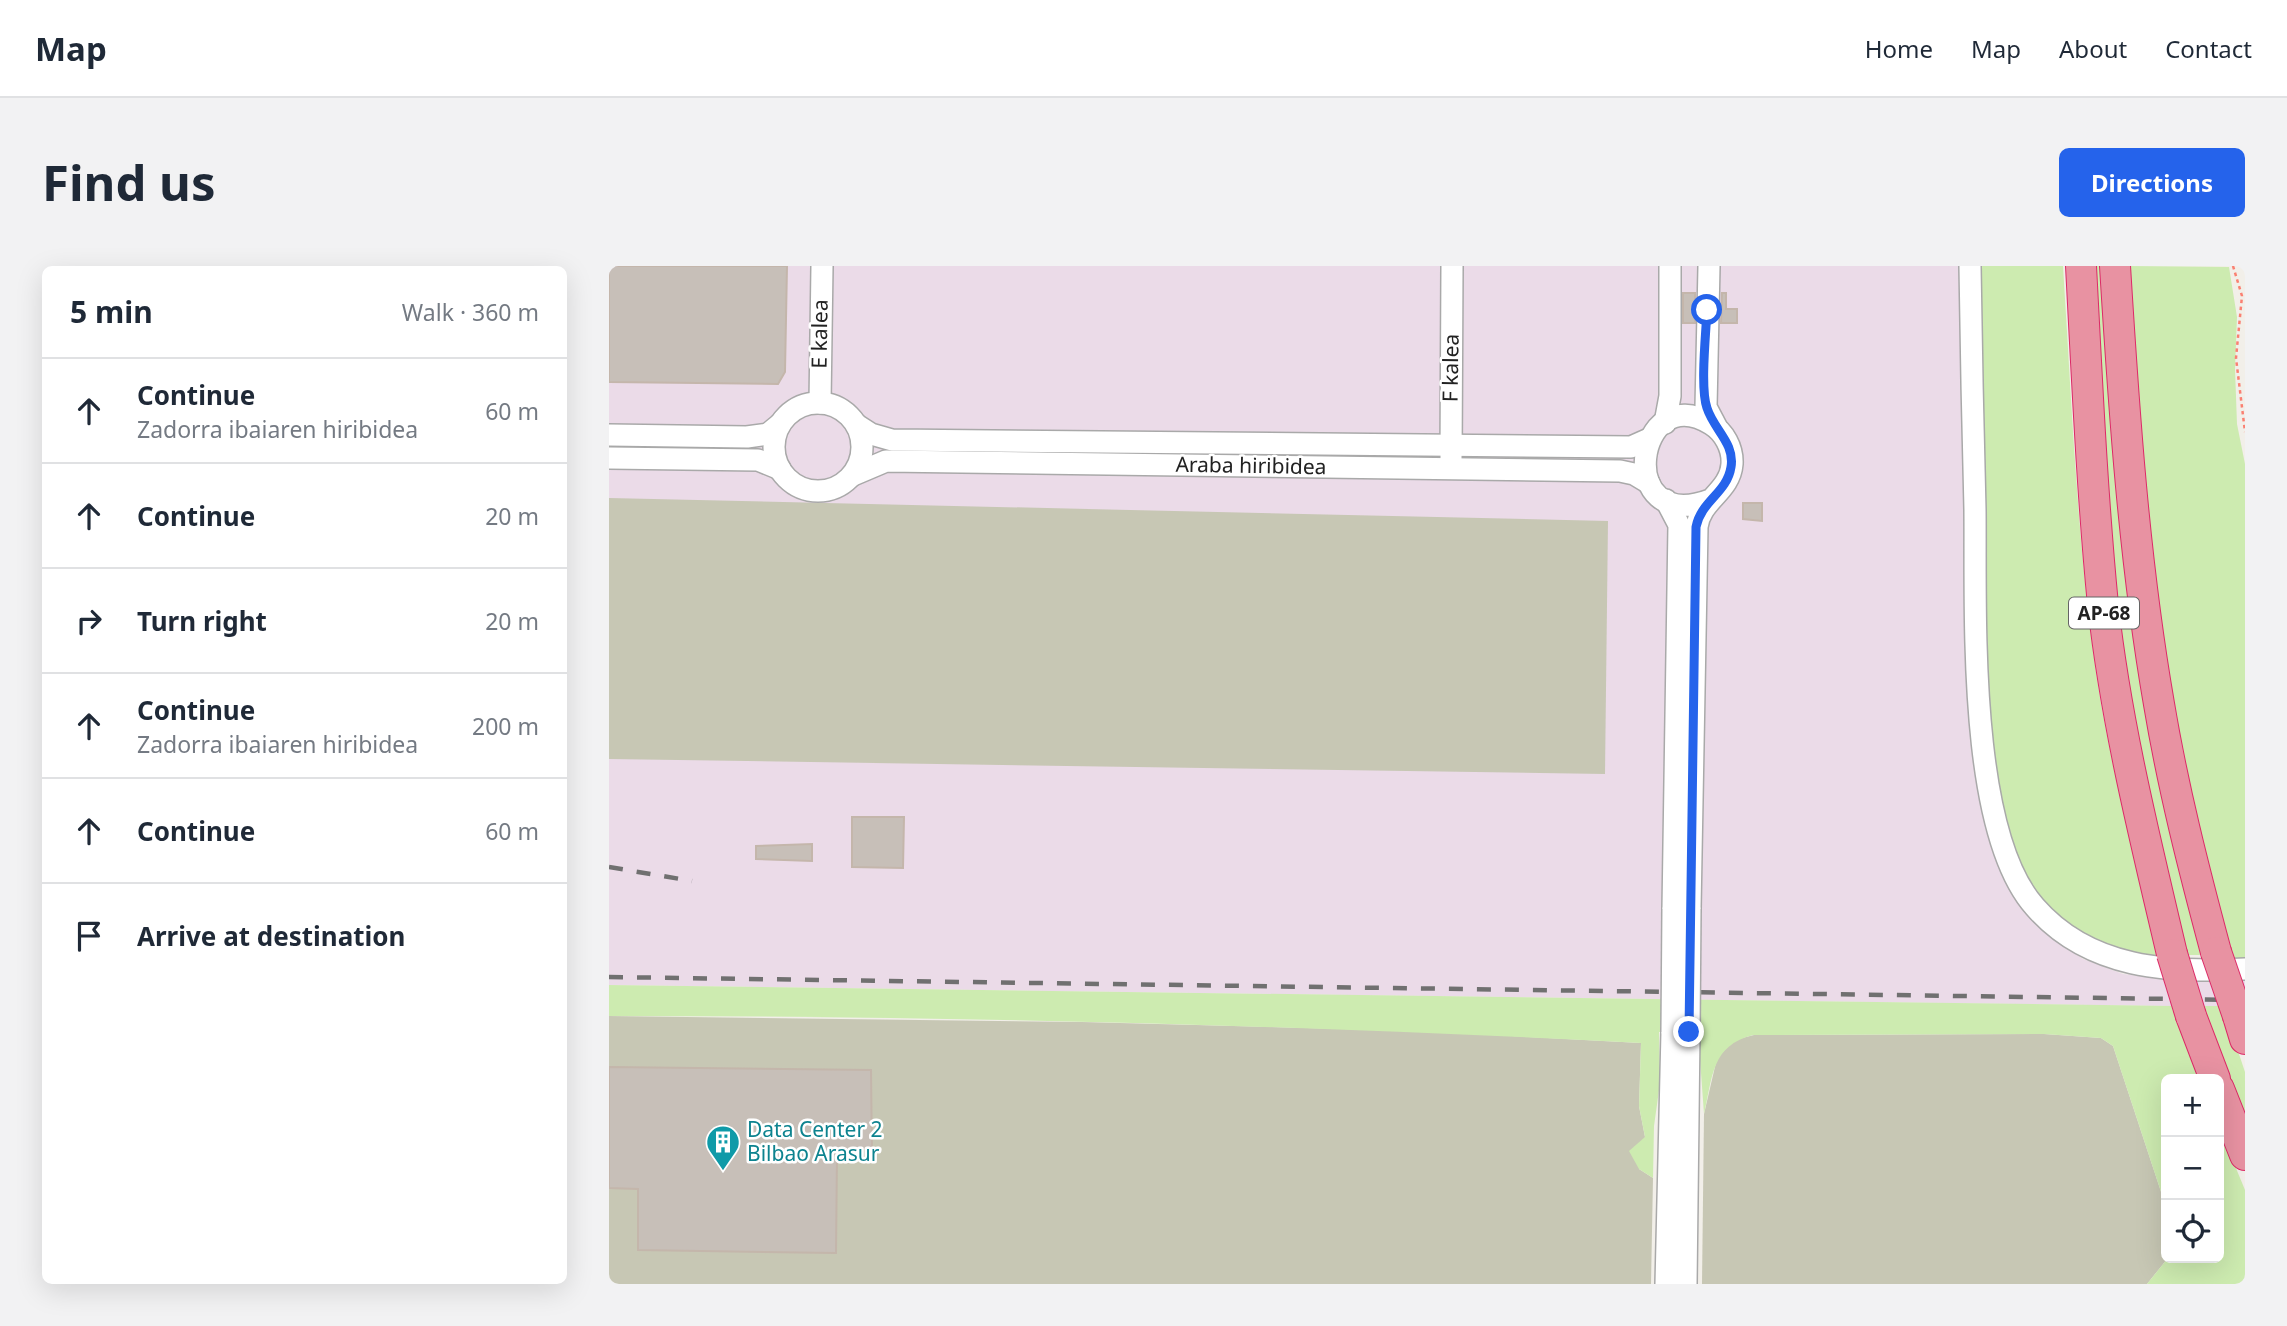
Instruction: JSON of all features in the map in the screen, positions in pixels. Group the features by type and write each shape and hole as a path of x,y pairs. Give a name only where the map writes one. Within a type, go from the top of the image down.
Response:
{"highway":[{"name":"AP-68","path":"2081,266 2090,445 2103,607 2118,710 2172,954 2191,1016 2213,1074"},
{"name":"AP-68","path":"2115,266 2127,440 2143,596 2159,704 2187,844 2216,951 2241,1027"},
{"path":"2224,1102 2245,1155"}],"street":[{"name":"E kalea","path":"820,402 821,266"},
{"name":"F kalea","path":"1451,469 1453,266"},
{"path":"1665,423 1670,396 1670,266"},
{"path":"1682,909 1696,527 1702,509 1728,479 1732,465 1731,451 1706,407 1709,266"},
{"path":"1970,266 1977,674 1994,821 2007,862 2035,908 2057,928 2087,948 2133,965 2203,971 2245,970"},
{"path":"609,435 747,437 768,434 796,408 820,402 848,413 857,425 862,451 853,475 841,486 824,491 807,490 793,484 780,469 774,452 779,425"},
{"path":"1686,1284 1681,1032 1679,526 1666,500 1649,483 1644,469 1644,454 1649,439 1665,423 1692,417 1717,428"},
{"name":"Araba hiribidea","path":"857,425 871,434 893,440 1631,447 1649,439"},
{"path":"609,458 758,460 780,469"},
{"name":"Araba hiribidea","path":"853,475 885,461 1620,471 1634,474 1649,483"},
{"path":"1666,500 1696,505 1710,500"},
{"path":"1666,1284 1681,1032"}],"path":[{"path":"2233,266 2242,296 2236,358 2245,432"}],"shaded area":[{"path":"609,266 1962,266 1998,859 2019,905 2046,933 2083,959 2123,974 2159,978 2245,978 2245,1007 609,985"},
{"path":"609,498 1608,521 1605,774 609,759"},
{"path":"609,1016 1082,1022 1418,1031 1641,1043 1639,1106 1645,1137 1639,1169 1653,1178 1651,1284 609,1284"},
{"path":"2044,1034 2101,1038 2113,1046 2161,1192 2161,1263 2164,1263 2147,1284 1702,1284 1704,1114 1717,1058 1734,1040 1754,1035"}],"green space":[{"path":"1981,266 2063,266 2078,502 2086,596 2098,683 2122,802 2161,960 2092,942 2060,923 2020,874 1997,792 1982,628"},
{"path":"2091,266 2106,266 2207,955 2185,955 2152,832 2113,608"},
{"path":"2129,266 2229,267 2237,317 2237,424 2245,464 2245,962 2235,963 2210,879 2189,793 2173,706 2149,530"},
{"path":"609,985 2174,1006 2199,1074 2161,1074 2161,1192 2113,1046 2101,1038 2044,1034 1753,1035 1739,1040 1721,1055 1712,1075 1704,1114 1698,1032 1659,1032 1660,1083 1654,1126 1653,1178 1639,1169 1629,1151 1645,1137 1639,1106 1641,1043 1125,1023 609,1016"},
{"path":"2203,1006 2223,1006 2245,1072 2245,1130"},
{"path":"2224,1139 2245,1190 2245,1284 2147,1284 2164,1263 2224,1263"}],"building":[{"path":"609,266 787,266 785,372 778,384 609,382"},
{"path":"1683,293 1695,293 1695,323 1683,323"},
{"path":"1722,293 1726,293 1726,309 1737,309 1737,323 1721,323"},
{"path":"1743,503 1762,503 1762,521 1743,519"},
{"path":"852,817 904,817 903,868 852,867"},
{"path":"812,844 812,861 756,859 756,846"},
{"name":"Data Center 2 Bilbao Arasur","path":"609,1067 871,1070 872,1156 837,1155 836,1253 638,1250 638,1189 609,1188"}],"railway":[{"path":"609,867 692,881"},
{"path":"609,977 2245,1000"}],"place":[{"name":"Data Center 2 Bilbao Arasur","path":"723,1172"}],"route":[{"path":"1689,1032 1696,527 1702,509 1721,491 1732,465 1726,438 1717,428 1706,407 1707,310"}]}
